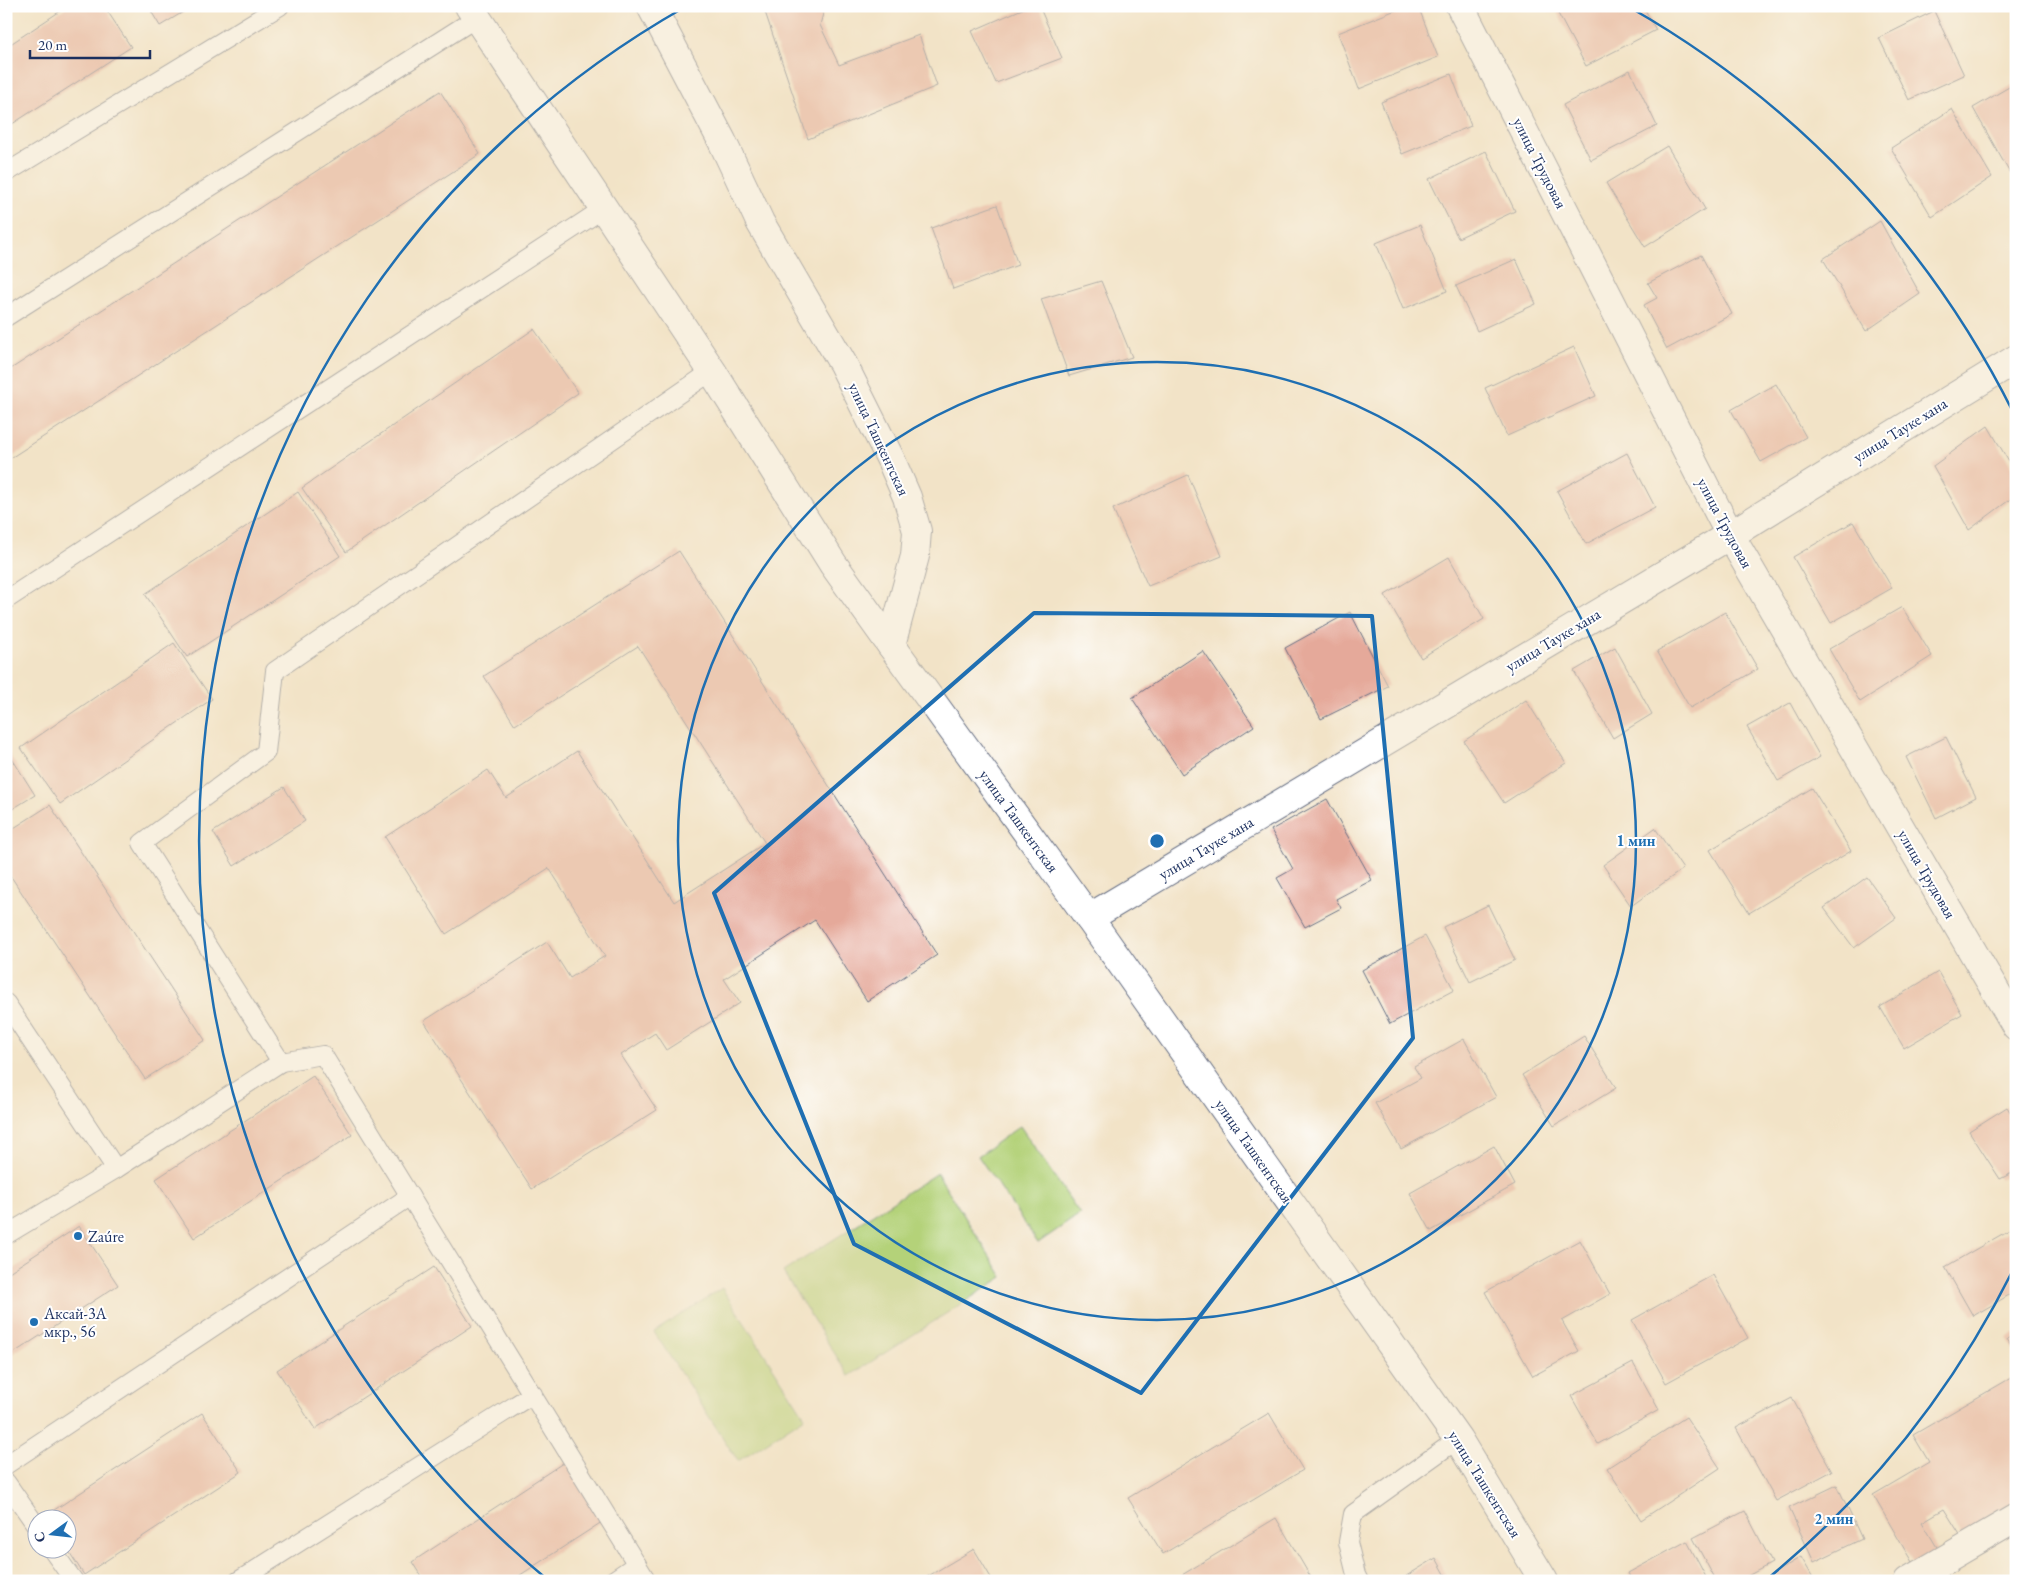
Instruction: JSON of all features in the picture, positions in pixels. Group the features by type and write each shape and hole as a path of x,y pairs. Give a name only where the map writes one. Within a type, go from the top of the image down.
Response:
{"street":[{"name":"улица Ташкентская","path":"651,6 722,142 760,222 843,364 891,460 907,497 917,531 914,556 891,645 1089,918 1458,1438 1544,1581"},
{"name":"улица Трудовая","path":"1460,6 1730,535 2016,1026"},
{"path":"472,12 712,371 833,564 891,645"},
{"name":"улица Тауке хана","path":"1089,918 1730,535 2016,359"},
{"path":"1908,1581 2016,1518"}],"lane":[{"path":"6,173 280,6"},
{"path":"6,317 472,12"},
{"path":"6,600 603,209"},
{"path":"280,1062 142,843 266,752 275,670 712,371"},
{"path":"6,1002 116,1169"},
{"path":"6,1235 116,1169 280,1062 323,1055 647,1581"},
{"path":"6,1465 410,1196"},
{"path":"238,1581 533,1394"},
{"path":"1359,1581 1348,1542 1353,1514 1458,1438"},
{"path":"6,1482 28,1514"},
{"path":"59,1560 74,1581"},
{"path":"612,1581 637,1564"}],"highlighted area":[{"path":"1034,613 1372,616 1413,1038 1141,1393 854,1244 714,893"}],"green space":[{"path":"1020,1126 1080,1214 1038,1243 978,1156"},
{"path":"937,1173 1003,1277 849,1376 783,1272"},
{"path":"722,1288 805,1417 738,1461 654,1332"}],"building":[{"path":"68,6 104,6 131,47 6,128 6,47"},
{"path":"148,6 193,6 160,26"},
{"path":"763,6 825,6 820,25 839,65 919,35 937,86 808,139"},
{"path":"1029,6 1039,6 1062,58 996,83 972,31"},
{"path":"1406,6 1418,6 1438,57 1359,89 1338,33"},
{"path":"1554,6 1643,6 1656,30 1586,66"},
{"path":"1934,11 1964,75 1909,100 1879,38"},
{"path":"1630,70 1657,126 1591,160 1563,105"},
{"path":"1451,74 1471,126 1402,154 1381,102"},
{"path":"2016,83 2016,172 2011,175 1973,108"},
{"path":"440,91 480,154 6,461 6,372"},
{"path":"1952,109 1992,177 1932,217 1891,148"},
{"path":"1667,146 1705,209 1645,247 1606,183"},
{"path":"1486,151 1515,211 1458,238 1429,179"},
{"path":"997,205 1018,265 953,289 931,228"},
{"path":"1880,221 1920,294 1866,331 1823,259"},
{"path":"1420,225 1447,291 1403,309 1376,243"},
{"path":"1701,255 1732,314 1667,349 1644,305 1657,298 1648,283"},
{"path":"1516,259 1536,304 1477,331 1456,286"},
{"path":"1101,281 1132,357 1069,376 1041,299"},
{"path":"534,329 578,393 346,552 302,488"},
{"path":"1574,347 1596,396 1507,436 1485,388"},
{"path":"1776,384 1806,437 1761,462 1731,410"},
{"path":"1988,426 2016,474 2016,495 1969,530 1933,466"},
{"path":"1627,453 1655,507 1586,544 1557,491"},
{"path":"1188,475 1222,556 1148,586 1113,509"},
{"path":"298,492 340,556 187,657 145,594"},
{"path":"1853,522 1892,588 1831,623 1793,557"},
{"path":"679,551 937,955 867,1001 815,920 724,979 740,1003 666,1050 655,1033 621,1055 657,1110 532,1189 424,1021 547,942 570,978 605,956 549,868 446,934 385,837 488,770 506,798 577,751 674,902 765,843 638,646 515,725 484,676"},
{"path":"1449,557 1484,619 1421,658 1385,595"},
{"path":"1902,607 1932,656 1860,702 1829,649"},
{"path":"1350,612 1388,686 1321,719 1285,648"},
{"path":"1725,612 1758,669 1690,708 1657,651"},
{"path":"174,643 212,699 60,804 21,748"},
{"path":"1615,647 1652,714 1613,738 1574,671"},
{"path":"1203,651 1254,726 1182,774 1132,698"},
{"path":"1526,700 1566,763 1504,803 1464,741"},
{"path":"1790,703 1820,757 1778,781 1747,727"},
{"path":"1946,737 1976,797 1936,818 1906,757"},
{"path":"6,749 35,795 6,813"},
{"path":"284,787 305,821 234,866 213,832"},
{"path":"1812,788 1851,851 1749,913 1710,850"},
{"path":"1327,799 1372,880 1336,899 1341,908 1305,927 1277,878 1293,869 1271,830"},
{"path":"50,805 205,1040 145,1079 6,869 6,833"},
{"path":"1655,828 1683,869 1631,906 1603,865"},
{"path":"1867,877 1896,918 1854,948 1824,908"},
{"path":"1488,905 1515,960 1470,982 1443,927"},
{"path":"1425,936 1454,990 1390,1024 1362,970"},
{"path":"1938,972 1962,1014 1904,1048 1880,1007"},
{"path":"1584,1036 1616,1088 1554,1126 1522,1075"},
{"path":"1464,1039 1496,1097 1401,1149 1375,1103 1421,1078 1414,1067"},
{"path":"313,1076 352,1135 194,1238 156,1179"},
{"path":"2007,1107 2016,1121 2016,1171 2000,1179 1969,1131"},
{"path":"1494,1146 1515,1185 1431,1231 1410,1193"},
{"name":"Аксай-3А мкр., 56","path":"79,1226 118,1285 6,1358 6,1274"},
{"path":"2011,1229 2016,1236 2016,1291 1973,1316 1945,1267"},
{"path":"1580,1240 1610,1294 1562,1321 1579,1351 1533,1376 1485,1292"},
{"path":"434,1267 472,1326 315,1429 277,1370"},
{"path":"1713,1275 1748,1338 1666,1383 1632,1320"},
{"path":"2016,1333 2016,1353 2007,1339"},
{"path":"1633,1363 1659,1410 1598,1444 1571,1396"},
{"path":"2016,1375 2016,1514 1966,1544 1944,1509 1922,1522 1941,1554 1916,1569 1873,1495 1929,1462 1913,1435"},
{"path":"1792,1398 1832,1471 1776,1501 1736,1428"},
{"path":"202,1413 241,1472 84,1575 74,1560 78,1560 78,1510 54,1510"},
{"path":"1269,1413 1303,1470 1163,1554 1128,1498"},
{"path":"1686,1417 1720,1468 1641,1520 1607,1468"},
{"path":"569,1459 608,1518 511,1581 424,1581 412,1562"},
{"path":"1837,1485 1862,1539 1814,1562 1789,1508"},
{"path":"1745,1511 1772,1563 1738,1581 1716,1581 1693,1538"},
{"path":"1276,1518 1313,1581 1172,1581"},
{"path":"1687,1541 1708,1581 1632,1581 1628,1573"},
{"path":"974,1549 993,1581 920,1581"},
{"path":"1801,1557 1815,1581 1761,1581"},
{"path":"1436,1558 1449,1581 1398,1581"}],"place":[{"name":"Zaúre","path":"78,1236"},
{"name":"Аксай-3А мкр., 56","path":"34,1322"}]}
